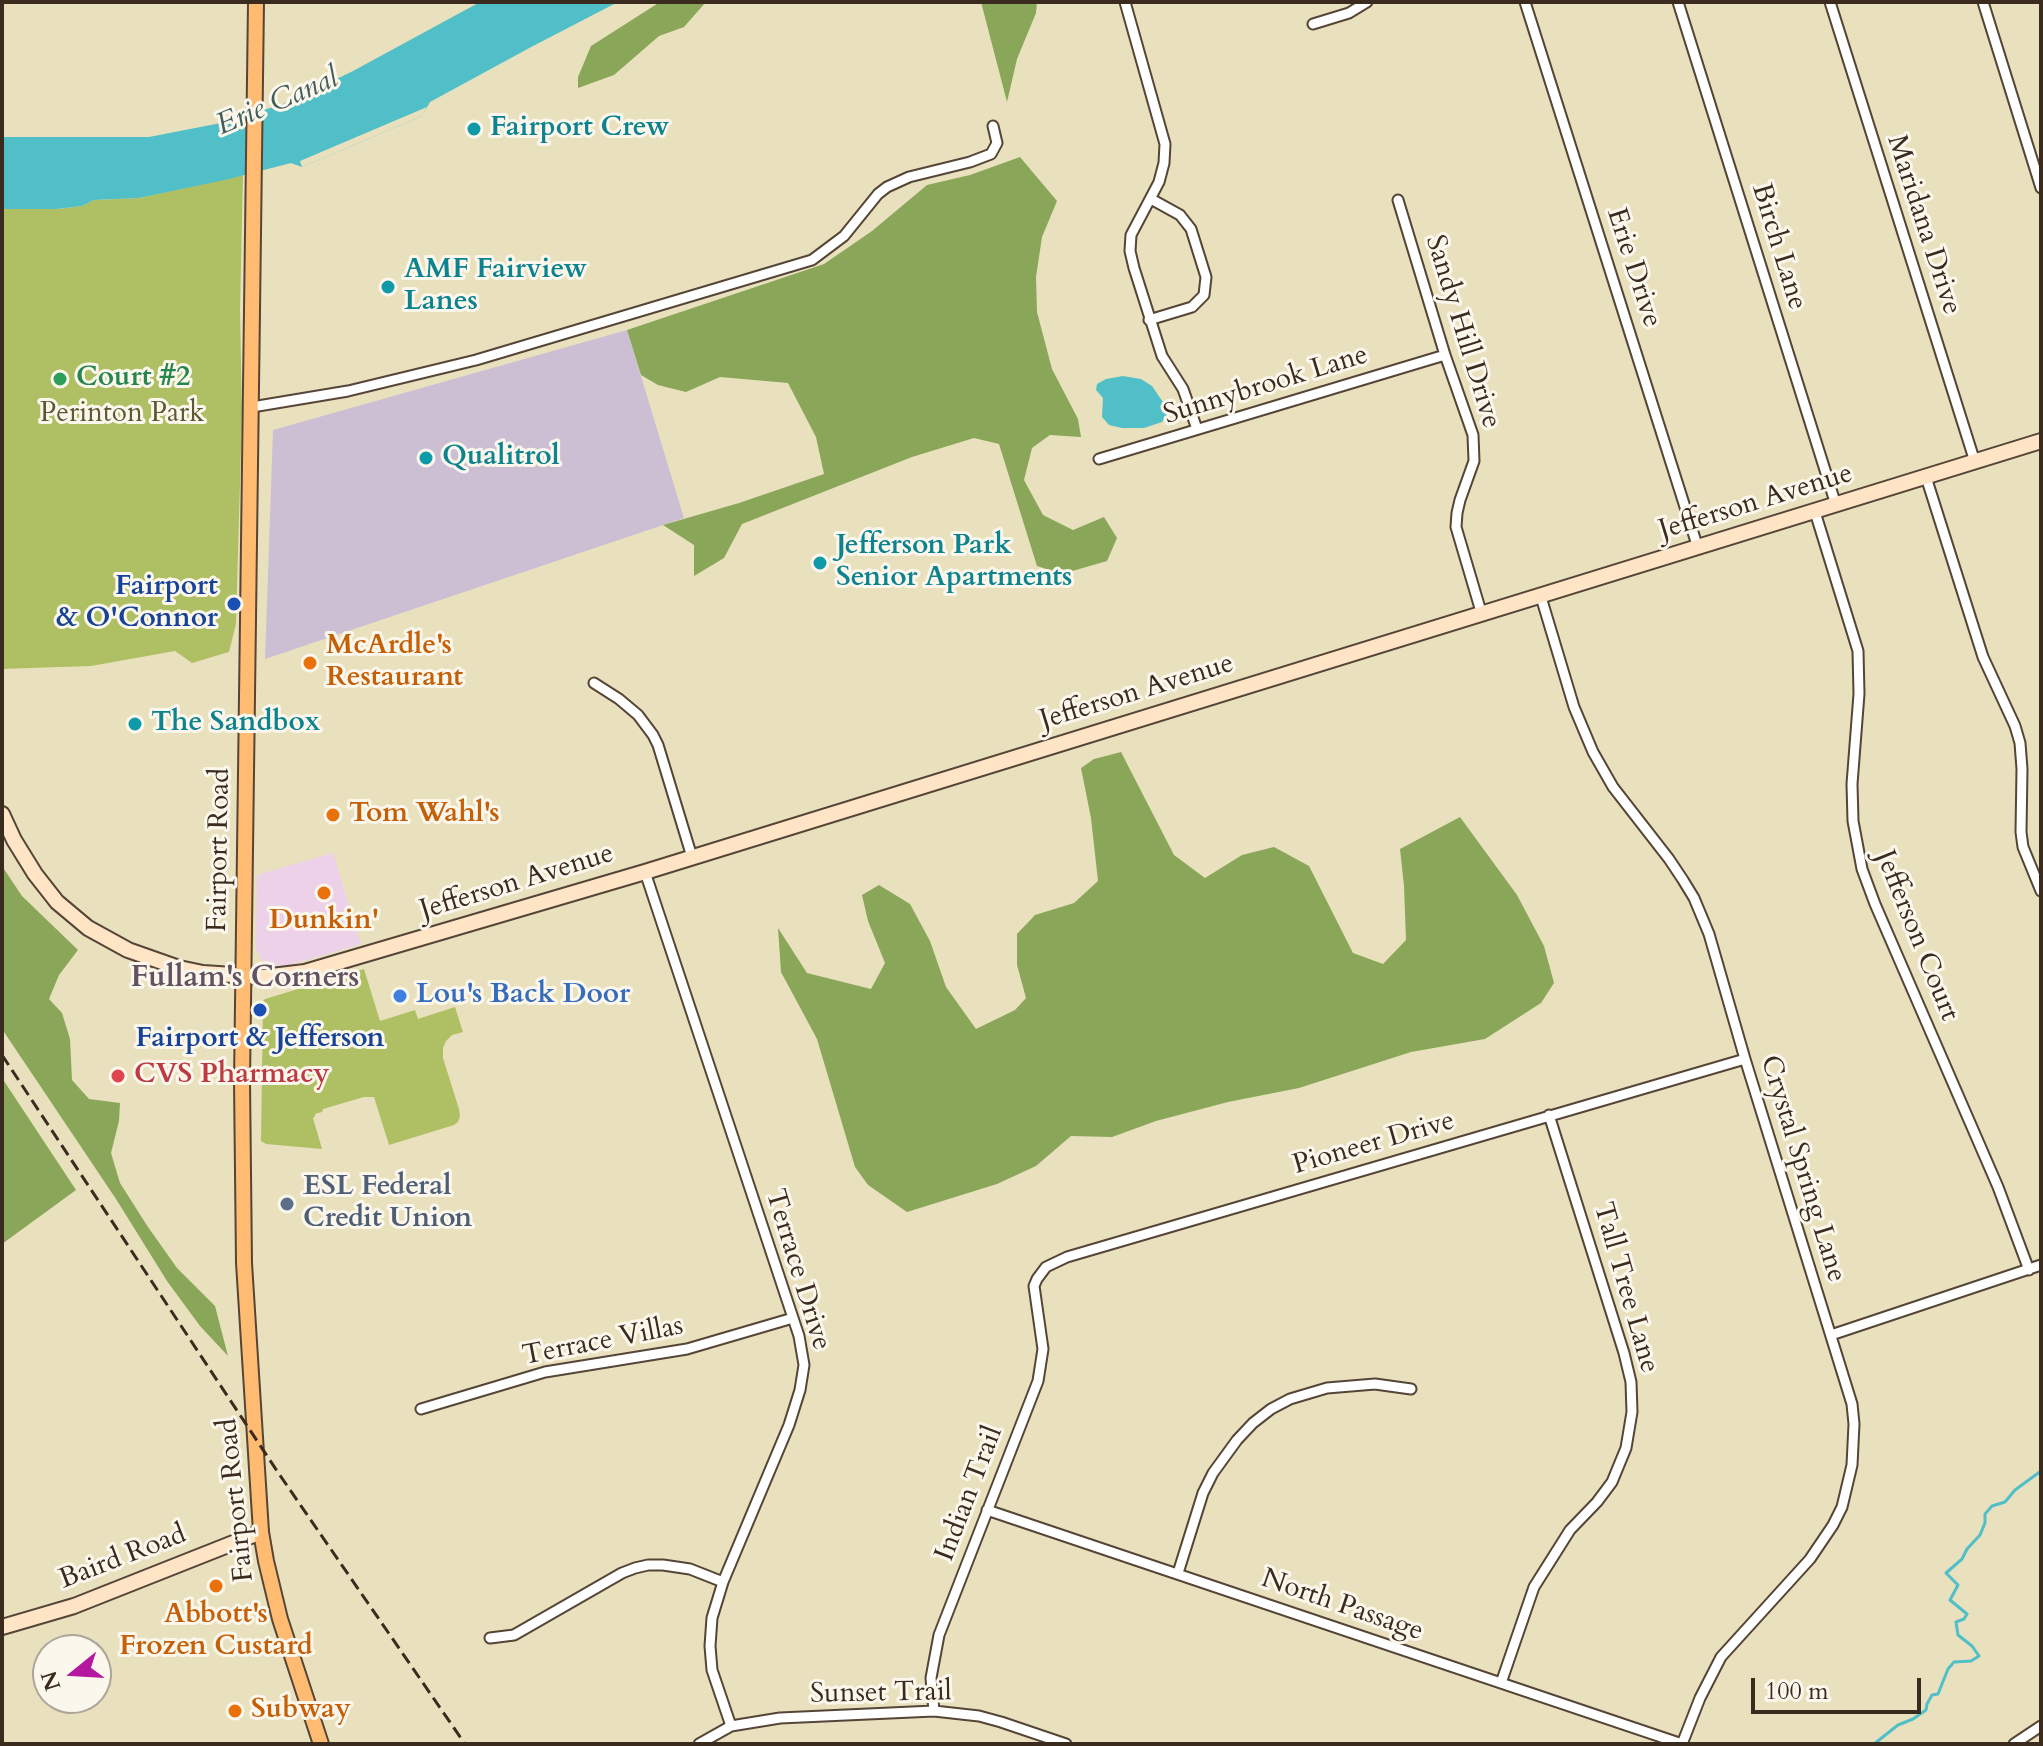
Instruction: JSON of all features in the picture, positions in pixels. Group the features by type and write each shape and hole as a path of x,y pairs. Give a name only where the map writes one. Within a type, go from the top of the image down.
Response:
{"main road":[{"name":"Fairport Road","path":"256,2 243,977 244,1263 261,1532 276,1606 321,1744"}],"street":[{"path":"1125,2 1165,144 1159,182 1131,235 1130,251 1162,356 1183,389 1197,429"},
{"path":"1313,24 1349,13 1367,2"},
{"name":"Erie Drive","path":"1525,2 1698,548"},
{"name":"Birch Lane","path":"1678,2 1836,505"},
{"name":"Maridana Drive","path":"1830,2 1975,462"},
{"path":"1983,2 2041,188"},
{"path":"252,407 348,391 476,360 812,260 844,236 887,187 909,177 991,154 997,143 993,126"},
{"path":"1149,320 1192,307 1204,295 1206,277 1191,229 1180,215 1151,199"},
{"name":"Sandy Hill Drive","path":"1398,200 1475,443 1474,461 1460,500 1456,527 1482,615"},
{"name":"Sunnybrook Lane","path":"1099,459 1445,355"},
{"name":"Jefferson Avenue","path":"2,814 35,874 57,902 88,928 128,950 203,973 274,977 305,972 645,872 2041,441"},
{"path":"1926,477 1983,657 2020,743 2023,847 2041,891"},
{"name":"Jefferson Court","path":"1815,512 1858,651 1860,684 1852,784 1853,821 1862,869 1998,1187 2029,1270"},
{"name":"Crystal Spring Lane","path":"1541,597 1574,707 1593,752 1613,787 1669,859 1694,898 1709,934 1852,1404 1852,1465 1842,1507 1810,1559 1721,1657 1682,1744"},
{"path":"594,683 638,715 653,735 692,857"},
{"name":"Terrace Drive","path":"645,872 793,1318 804,1365 789,1425 723,1582 712,1618 712,1670 731,1726"},
{"name":"Pioneer Drive","path":"1035,1294 1037,1279 1046,1267 1067,1257 1745,1059"},
{"name":"Tall Tree Lane","path":"1501,1683 1534,1587 1570,1530 1612,1482 1626,1448 1632,1412 1631,1382 1624,1353 1549,1115"},
{"path":"1831,1335 2041,1265"},
{"name":"Indian Trail","path":"934,1711 931,1678 939,1635 1038,1381 1043,1349 1035,1294"},
{"name":"Terrace Villas","path":"421,1409 545,1372 687,1349 793,1318"},
{"path":"1178,1573 1203,1493 1223,1458 1253,1423 1290,1399 1327,1388 1375,1384 1411,1389"},
{"name":"North Passage","path":"987,1510 1682,1744"},
{"name":"Baird Road","path":"2,1627 74,1606 261,1532"},
{"path":"490,1638 514,1635 635,1568 663,1565 690,1569 723,1582"},
{"name":"Sunset Trail","path":"699,1744 731,1726 780,1718 934,1711 990,1719 1066,1744"},
{"path":"2014,1744 2041,1726"}],"shaded area":[{"path":"627,330 684,518 265,659 273,430"},
{"path":"333,853 361,944 290,965 273,966 262,960 256,949 257,875"}],"green space":[{"path":"660,2 706,2 684,27 659,36 614,75 578,88 578,77 591,46"},
{"path":"981,2 1037,2 1036,13 1017,59 1007,102"},
{"path":"1020,157 1057,201 1042,237 1036,277 1037,312 1052,369 1078,419 1081,437 1050,435 1032,448 1024,480 1043,515 1073,530 1104,517 1117,538 1107,561 1062,574 1037,566 999,444 974,438 912,457 742,524 724,558 694,576 694,545 663,525 824,474 816,437 788,383 720,377 686,392 658,385 641,375 627,330 824,264 872,231 927,185 970,175"},
{"name":"Perinton Park","path":"243,175 240,310 242,413 236,624 229,652 192,663 175,651 91,666 2,669 2,209 57,209 82,206 94,200 139,198"},
{"path":"1121,752 1174,855 1205,878 1242,855 1274,847 1309,866 1353,953 1383,964 1406,940 1400,849 1460,817 1517,895 1544,946 1554,983 1541,1003 1485,1039 1411,1052 1299,1088 1228,1102 1156,1121 1112,1137 1071,1136 1036,1166 997,1184 907,1212 868,1185 855,1167 817,1039 781,972 778,928 807,973 871,989 885,963 868,921 862,895 879,885 910,904 930,941 946,987 976,1029 1015,1010 1026,998 1017,965 1017,934 1035,915 1074,903 1098,881 1091,818 1081,768 1094,759"},
{"path":"2,866 22,896 78,950 59,975 49,999 62,1013 70,1039 72,1080 89,1099 120,1103 111,1153 120,1183 177,1268 215,1306 228,1356 200,1326 167,1281 2,1029"},
{"path":"364,969 380,1021 415,1010 418,1019 455,1007 463,1032 452,1035 446,1041 443,1058 459,1109 458,1122 389,1145 374,1097 364,1097 315,1114 313,1118 322,1149 266,1144 261,1141 263,1001"},
{"path":"2,1078 76,1190 2,1244"}],"water":[{"path":"480,2 618,2 430,102 422,116 302,167 291,163 139,198 94,200 82,206 2,209 2,137 149,137 226,122 289,102"},
{"path":"1123,376 1141,379 1152,386 1169,411 1162,422 1144,428 1122,428 1109,425 1102,417 1103,398 1096,390 1097,384"}],"pier":[{"path":"427,107 422,116 302,167 300,161"}],"waterway":[{"path":"1874,1744 1898,1725 1926,1710 1954,1662 1971,1661 1979,1656 1958,1635 1956,1622 1967,1614 1950,1600 1958,1585 1946,1573 1962,1559 1980,1535 1985,1514 1992,1506 2005,1502 2015,1490 2041,1471"}],"railway":[{"path":"2,1055 277,1471 465,1744"}],"place":[{"name":"Fairport Crew","path":"474,129"},
{"name":"AMF Fairview Lanes","path":"388,287"},
{"name":"Court #2","path":"60,379"},
{"name":"Qualitrol","path":"426,458"},
{"name":"Jefferson Park Senior Apartments","path":"820,563"},
{"name":"Fairport & O'Connor","path":"234,604"},
{"name":"McArdle's Restaurant","path":"310,663"},
{"name":"The Sandbox","path":"135,724"},
{"name":"Tom Wahl's","path":"333,815"},
{"name":"Dunkin'","path":"324,893"},
{"name":"Lou's Back Door","path":"400,996"},
{"name":"Fairport & Jefferson","path":"260,1010"},
{"name":"CVS Pharmacy","path":"118,1076"},
{"name":"ESL Federal Credit Union","path":"287,1204"},
{"name":"Abbott's Frozen Custard","path":"216,1586"},
{"name":"Subway","path":"235,1711"}],"district":[{"name":"Fullam's Corners","path":"245,979"}],"water label":[{"name":"Erie Canal","path":"278,103"}]}
